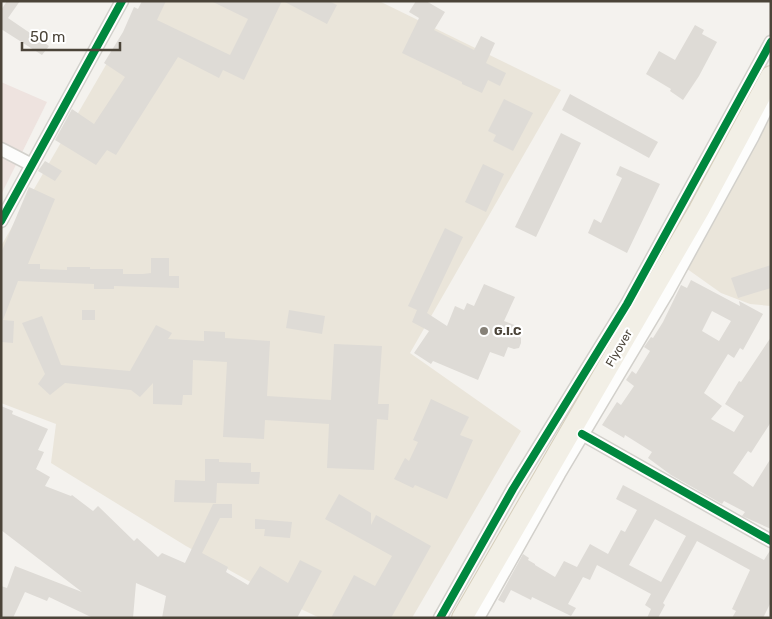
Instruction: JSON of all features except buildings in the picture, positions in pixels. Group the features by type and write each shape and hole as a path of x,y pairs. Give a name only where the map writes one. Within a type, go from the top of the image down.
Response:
{"main road":[{"name":"Flyover","path":"462,618 694,219 771,76"}],"street":[{"path":"1,221 122,1"},
{"path":"440,618 513,490 627,304 771,42"},
{"path":"478,618 582,434 667,293 771,99"},
{"path":"1,149 32,165"},
{"path":"582,434 771,541"}],"shaded area":[{"path":"143,1 379,1 561,90 410,353 521,431 412,618 320,618 288,603 186,546 51,463 56,424 1,403 1,246"},
{"path":"1,82 47,102 1,195"},
{"path":"771,112 771,306 750,304 721,293 683,266"}],"cycle path":[{"path":"1,221 122,1"},
{"path":"440,618 513,489 627,304 771,42"},
{"path":"582,434 771,541"}],"place":[{"name":"G.I.C","path":"484,331"}]}
